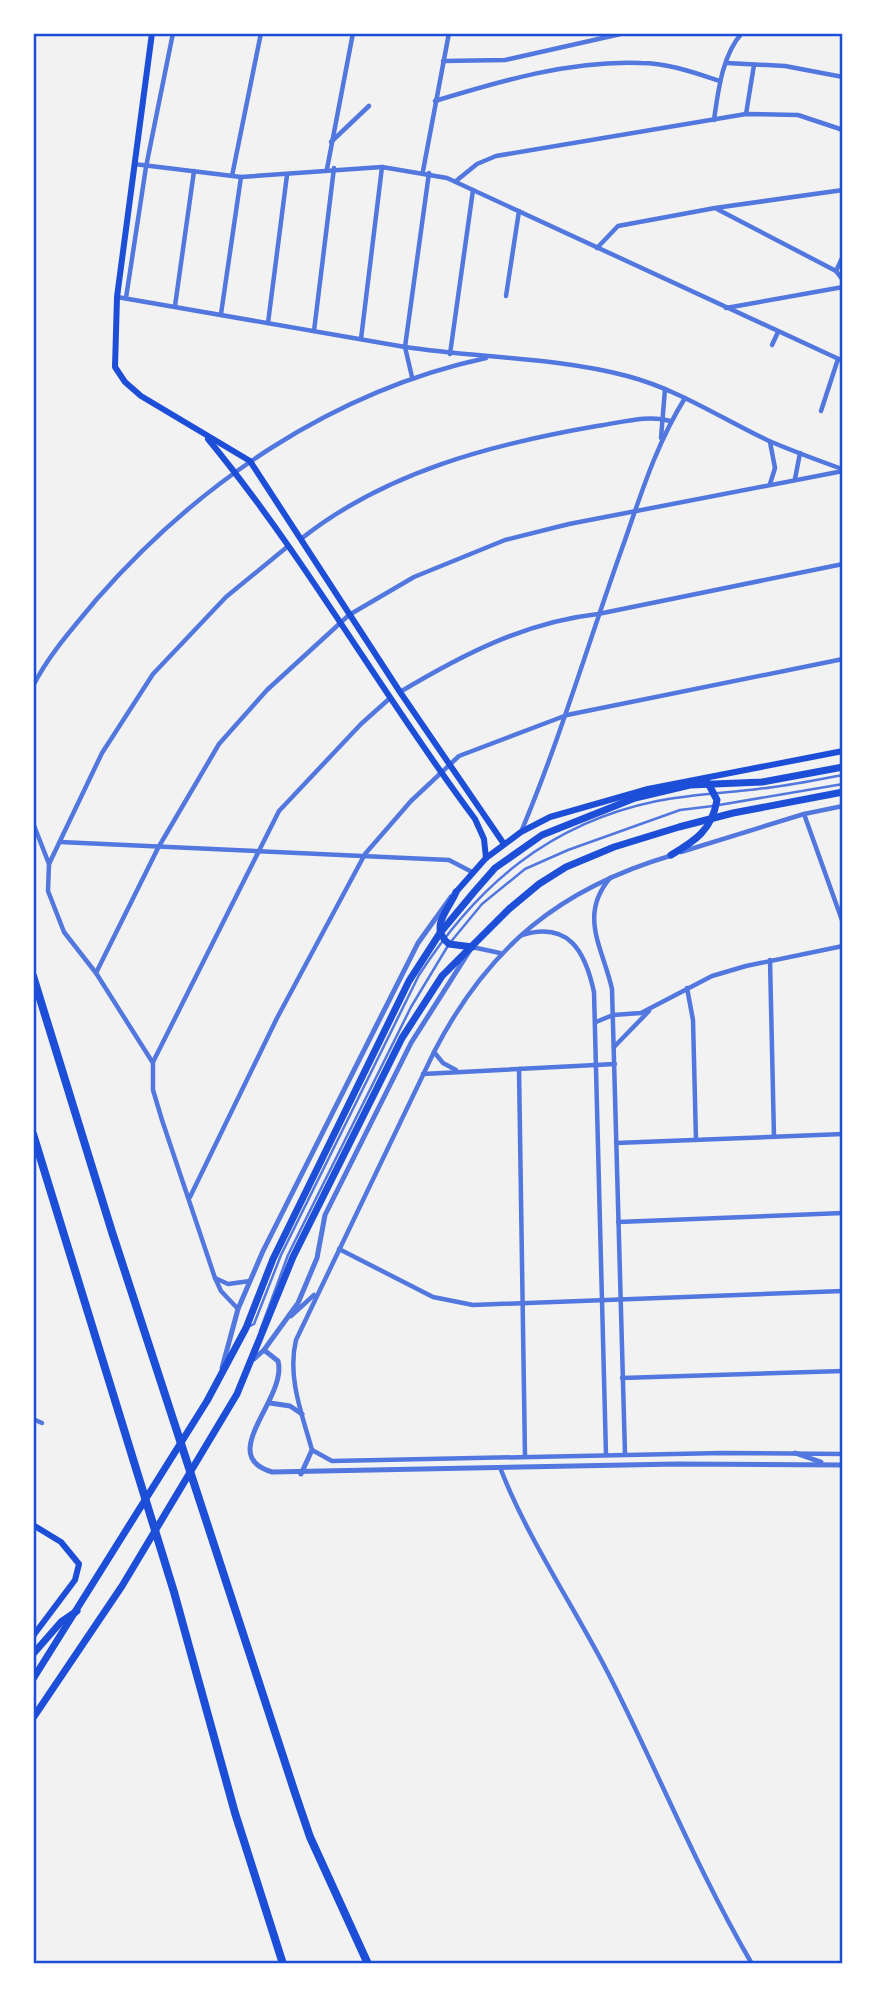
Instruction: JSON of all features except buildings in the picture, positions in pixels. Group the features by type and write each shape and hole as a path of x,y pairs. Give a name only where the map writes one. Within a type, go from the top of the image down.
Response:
{"highway":[{"path":"33,975 116,1244 295,1793 310,1837 368,1964"},
{"path":"33,1134 174,1592 238,1824 283,1964"}],"main road":[{"path":"152,33 117,297 115,367 141,396 250,461 400,692 505,844"},
{"path":"204,434 235,470 388,699 481,830 486,858"},
{"path":"444,939 439,920 472,872 486,858 522,832 550,817 623,795 679,782 843,751"},
{"path":"33,1679 78,1611 220,1378 246,1328 272,1259 409,981 444,939 495,868 518,850 566,822 616,804 690,785 762,782 843,767"},
{"path":"679,782 690,785"},
{"path":"671,855 698,839 712,818 716,794 708,783"},
{"path":"33,1718 122,1586 222,1419 254,1359 293,1257 402,1038 442,976 509,909 539,884 566,867 614,847 712,818 843,792"},
{"path":"616,804 623,795"},
{"path":"444,939 472,947"},
{"path":"33,1525 61,1542 79,1564 75,1580 33,1636"},
{"path":"33,1654 61,1622 78,1611"}],"street":[{"path":"126,298 146,167 173,33"},
{"path":"232,176 261,33"},
{"path":"327,169 330,142 353,33"},
{"path":"423,172 449,33"},
{"path":"443,61 505,60 625,33"},
{"path":"715,120 720,81 735,41 742,33"},
{"path":"435,101 506,80 589,66 642,62 720,81"},
{"path":"727,63 785,66 843,77"},
{"path":"746,114 754,65"},
{"path":"330,142 369,106"},
{"path":"456,181 477,164 496,156 746,114 797,115 843,130"},
{"path":"133,163 146,167 242,177 287,175 334,168 382,167 429,173 456,181 840,360 821,411"},
{"path":"361,338 382,167"},
{"path":"314,331 334,168"},
{"path":"175,306 194,171"},
{"path":"412,377 405,347 429,173"},
{"path":"268,323 287,175"},
{"path":"221,314 242,177"},
{"path":"438,368 450,354 473,190"},
{"path":"597,248 618,226 715,208 843,190"},
{"path":"715,208 836,271 843,280"},
{"path":"506,296 519,211"},
{"path":"836,271 843,256"},
{"path":"725,308 843,287"},
{"path":"117,297 450,354 493,356 600,370 665,389 770,441 843,470"},
{"path":"772,345 778,332"},
{"path":"33,685 58,647 135,556 235,470 318,421 412,377 438,368 493,356"},
{"path":"662,439 665,389"},
{"path":"522,832 567,715 598,614 662,439 685,398"},
{"path":"301,539 383,488 468,455 523,439 662,418 671,421"},
{"path":"770,441 775,468 770,484"},
{"path":"795,480 800,453"},
{"path":"96,973 158,848 219,744 267,690 349,615 414,577 505,540 843,470"},
{"path":"48,864 102,753 153,674 226,597 287,547"},
{"path":"400,692 489,643 565,618 598,614 843,564"},
{"path":"190,1197 277,1018 365,854 391,822 451,763 481,746 567,715 843,659"},
{"path":"238,1309 220,1291 215,1278 153,1090 153,1063 279,811 309,776 388,699"},
{"path":"301,1474 312,1450 293,1372 292,1354 316,1292 434,1052 459,1007 500,953 562,902 612,875 804,814 843,806"},
{"path":"804,814 843,923"},
{"path":"33,823 48,864 48,891 64,932 96,973 153,1063"},
{"path":"60,842 158,848 365,854 449,860 472,872"},
{"path":"612,875 595,901 593,915 610,981 613,1015 625,1454"},
{"path":"220,1378 238,1309 251,1280 418,943 456,892"},
{"path":"518,936 551,932 569,940 579,949 593,984 606,1455"},
{"path":"596,1022 613,1015 632,1015 652,1008 712,976 770,960 843,946"},
{"path":"291,1316 317,1258 325,1215 411,1042 472,947 500,953"},
{"path":"770,960 774,1137"},
{"path":"687,988 693,1020 696,1140"},
{"path":"614,1048 652,1008"},
{"path":"434,1052 451,1069 464,1071"},
{"path":"424,1074 615,1065"},
{"path":"519,1069 525,1457"},
{"path":"616,1143 843,1134"},
{"path":"618,1222 843,1213"},
{"path":"339,1249 452,1303 522,1304 843,1291"},
{"path":"215,1278 228,1284 251,1280"},
{"path":"254,1359 316,1292"},
{"path":"264,1350 273,1354 281,1371 270,1403 252,1432 250,1448 253,1459 265,1470 301,1474 686,1464 843,1465"},
{"path":"622,1378 843,1371"},
{"path":"270,1403 290,1406 302,1414"},
{"path":"33,1419 42,1423"},
{"path":"312,1450 332,1461 625,1454 843,1454"},
{"path":"795,1453 831,1465"},
{"path":"501,1470 518,1514 609,1675 703,1872 752,1964"}],"lane":[{"path":"262,1338 259,1329 288,1255 444,939 477,897 518,862 552,840 641,805 843,775"},
{"path":"444,939 524,869 627,827 680,810 843,783"}]}
